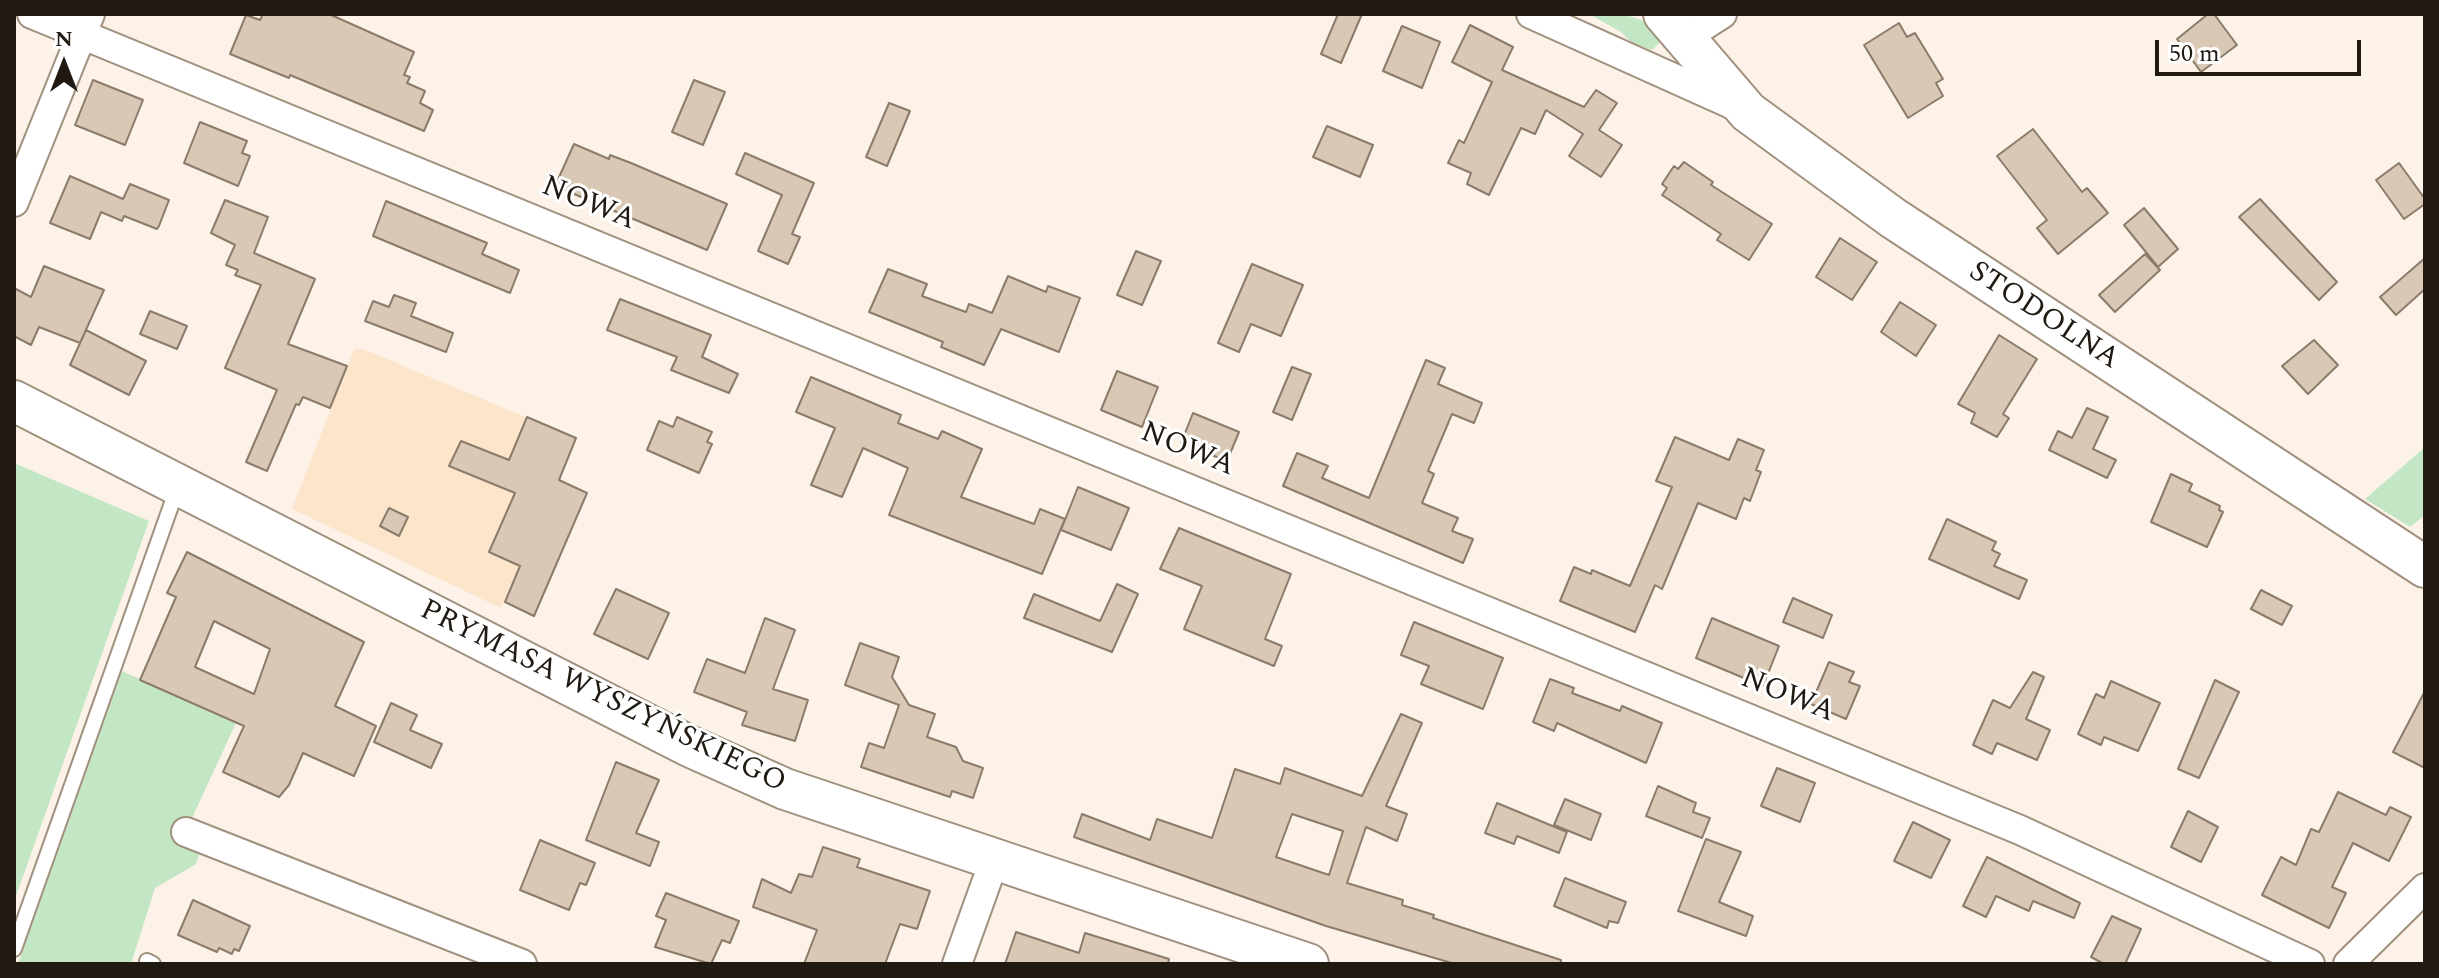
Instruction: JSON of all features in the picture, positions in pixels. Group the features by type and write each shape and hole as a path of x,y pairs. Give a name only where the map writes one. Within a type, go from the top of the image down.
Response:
{"street":[{"name":"NOWA","path":"32,14 86,24 2005,823 2310,964"},
{"path":"1531,14 1748,112"},
{"name":"STODOLNA","path":"1722,14 1675,26 1748,112 1893,218 2425,567"},
{"path":"14,202 86,24"},
{"name":"PRYMASA WYSZYŃSKIEGO","path":"14,401 689,746 785,789 1308,964"},
{"path":"186,832 522,964"},
{"path":"957,964 994,861"},
{"path":"2348,964 2425,888"}],"lane":[{"path":"14,949 179,486"}],"shaded area":[{"path":"354,349 363,349 576,438 501,608 292,509"}],"green space":[{"path":"1589,14 1630,16 1648,25 1660,42 1652,50 1632,43 1621,32"},
{"path":"2425,447 2425,515 2410,527 2365,499"},
{"path":"14,463 149,521 14,902"},
{"path":"122,671 236,723 192,818 210,825 196,864 155,888 131,964 18,964"}],"building":[{"path":"263,14 329,14 414,52 404,75 410,77 407,83 425,91 420,103 433,110 424,131 290,75 289,78 230,54 246,15 260,20"},
{"path":"1338,14 1362,14 1341,63 1321,54"},
{"path":"2208,14 2214,14 2237,45 2201,72 2177,39"},
{"path":"1899,23 1907,37 1915,33 1943,79 1936,83 1943,96 1908,118 1864,45"},
{"path":"1470,25 1513,47 1502,70 1584,107 1596,90 1617,103 1599,130 1622,145 1601,177 1569,156 1583,134 1546,110 1535,134 1521,128 1489,195 1467,184 1471,173 1448,163 1459,140 1464,143 1492,82 1452,62"},
{"path":"1402,26 1440,42 1422,88 1383,71"},
{"path":"93,80 143,100 125,145 75,125"},
{"path":"694,80 725,92 703,145 672,132"},
{"path":"889,103 910,111 887,166 866,157"},
{"path":"200,122 247,141 242,153 250,156 238,186 184,163"},
{"path":"1327,126 1373,145 1360,177 1313,157"},
{"path":"2033,129 2082,192 2087,188 2108,213 2058,254 2037,228 2047,220 1997,156"},
{"path":"574,144 609,159 610,155 631,163 727,204 707,250 555,186"},
{"path":"745,153 814,183 792,234 800,237 788,264 758,251 782,195 736,174"},
{"path":"1684,162 1713,182 1711,185 1772,224 1749,260 1717,240 1721,234 1662,195 1667,188 1662,184 1674,166 1678,169"},
{"path":"2399,163 2425,199 2425,204 2404,219 2376,180"},
{"path":"70,176 123,199 130,184 169,200 159,226 157,229 124,216 122,221 101,212 90,239 50,223"},
{"path":"2260,199 2337,282 2319,300 2239,217"},
{"path":"225,200 268,217 254,253 315,279 288,344 347,366 330,408 303,397 299,405 296,404 267,471 246,462 277,390 225,368 261,285 235,275 238,270 226,265 235,245 211,233"},
{"path":"386,201 487,243 482,254 519,270 510,293 373,236"},
{"path":"2144,208 2178,249 2158,267 2124,225"},
{"path":"1840,238 1877,262 1852,300 1816,277"},
{"path":"1136,251 1161,261 1142,305 1117,295"},
{"path":"2145,254 2160,270 2115,312 2099,295"},
{"path":"2425,258 2425,289 2396,315 2380,297"},
{"path":"1252,264 1303,285 1281,336 1251,324 1239,352 1218,343"},
{"path":"44,266 104,290 80,343 39,327 31,345 14,336 14,288 31,297"},
{"path":"888,269 927,284 922,296 966,312 969,304 992,313 1008,276 1046,292 1048,286 1080,298 1059,352 1001,329 984,365 941,347 943,342 869,312"},
{"path":"394,295 416,303 411,316 453,333 446,352 365,321 373,301 389,307"},
{"path":"620,299 711,335 702,357 738,374 729,393 671,370 677,357 607,330"},
{"path":"1900,302 1936,325 1916,356 1881,332"},
{"path":"150,311 187,326 177,349 140,334"},
{"path":"86,330 146,361 129,395 70,365"},
{"path":"1999,335 2037,359 2003,414 2009,418 1997,437 1971,423 1975,413 1958,404"},
{"path":"2314,340 2338,365 2308,394 2282,366"},
{"path":"1426,360 1445,368 1438,384 1482,403 1474,423 1452,414 1428,471 1434,474 1422,503 1458,518 1452,531 1473,539 1463,563 1283,486 1297,453 1328,466 1322,478 1369,498"},
{"path":"1292,367 1311,374 1292,420 1273,412"},
{"path":"1117,371 1158,387 1142,427 1101,410"},
{"path":"811,377 901,415 898,423 938,439 942,431 982,449 961,497 1034,524 1040,509 1065,519 1042,574 889,515 908,468 863,448 842,497 811,485 835,428 796,412"},
{"path":"2087,408 2108,417 2093,449 2116,460 2107,478 2049,450 2058,431 2072,438"},
{"path":"1193,413 1239,432 1227,461 1181,443"},
{"path":"527,417 576,438 559,480 587,493 534,616 505,602 520,566 489,552 515,493 449,466 461,441 509,460"},
{"path":"677,417 712,432 707,442 712,444 699,473 647,450 659,421 673,427"},
{"path":"1675,437 1729,460 1738,439 1764,450 1756,470 1761,472 1750,501 1744,498 1736,519 1698,503 1662,589 1655,585 1635,632 1560,601 1574,567 1591,574 1592,570 1630,586 1672,487 1656,481"},
{"path":"2171,474 2192,484 2189,491 2220,506 2219,510 2223,512 2207,547 2151,522"},
{"path":"1078,487 1129,508 1111,550 1061,530"},
{"path":"389,508 408,517 399,536 380,526"},
{"path":"1947,519 1996,542 1992,550 2000,554 1994,566 2027,580 2019,599 1929,559"},
{"path":"1179,528 1291,574 1265,639 1282,646 1274,666 1184,629 1202,586 1160,569"},
{"path":"187,552 364,642 335,706 376,726 354,776 303,753 289,785 279,797 223,772 244,726 140,680 176,597 167,593","holes":["214,621 270,649 254,694 195,667"]},
{"path":"1117,584 1138,594 1112,652 1024,618 1034,594 1100,621"},
{"path":"616,589 669,613 648,659 594,634"},
{"path":"2261,590 2292,606 2282,625 2251,609"},
{"path":"1793,598 1832,615 1823,638 1783,622"},
{"path":"765,618 795,630 773,689 808,700 795,741 742,725 747,712 694,692 707,659 745,673"},
{"path":"1712,618 1779,646 1763,686 1696,658"},
{"path":"1414,622 1503,658 1483,709 1421,684 1429,666 1401,655"},
{"path":"860,643 899,657 892,677 909,705 935,714 927,737 956,747 963,761 983,768 973,798 952,791 950,797 861,767 869,743 884,748 899,705 845,685"},
{"path":"1829,662 1854,672 1849,682 1860,686 1846,719 1811,704"},
{"path":"2033,672 2044,677 2026,719 2050,730 2037,760 1997,743 1992,754 1973,745 1993,700 2010,708"},
{"path":"1550,679 1574,688 1572,693 1620,711 1622,706 1662,723 1646,763 1557,723 1554,731 1533,722"},
{"path":"2215,680 2239,692 2199,778 2178,769"},
{"path":"2111,681 2160,703 2138,751 2104,737 2101,745 2078,734 2096,694 2104,698"},
{"path":"2425,691 2425,768 2393,752"},
{"path":"391,703 417,715 410,730 442,744 431,768 374,742"},
{"path":"1401,714 1422,723 1386,806 1407,814 1397,841 1366,827 1347,883 1403,900 1402,905 1434,915 1433,918 1561,960 1561,964 1455,964 1326,926 1074,837 1082,814 1150,840 1157,819 1212,838 1235,769 1280,784 1285,768 1362,796","holes":["1292,814 1343,831 1329,875 1276,857"]},
{"path":"616,762 659,780 636,833 659,842 650,866 586,840"},
{"path":"1777,768 1815,783 1800,822 1761,806"},
{"path":"1658,786 1696,803 1693,812 1710,818 1702,838 1646,816"},
{"path":"2338,792 2386,815 2390,807 2411,817 2389,861 2353,843 2332,887 2346,893 2329,928 2262,895 2281,857 2296,865 2311,829 2319,832"},
{"path":"1565,799 1601,814 1591,840 1554,825"},
{"path":"1497,803 1567,832 1559,853 1517,836 1514,844 1485,833"},
{"path":"2188,811 2218,827 2201,862 2171,847"},
{"path":"1913,822 1950,840 1931,878 1894,861"},
{"path":"1706,839 1741,852 1719,902 1753,916 1746,936 1678,911"},
{"path":"540,840 595,863 586,885 580,883 569,910 520,890"},
{"path":"823,847 860,859 857,867 930,891 917,929 900,924 885,964 804,964 817,930 753,907 762,879 791,893 799,874 812,877"},
{"path":"1987,857 2080,903 2074,918 2033,901 2029,911 1996,896 1986,917 1963,906"},
{"path":"1565,878 1626,902 1618,923 1609,921 1607,928 1554,906"},
{"path":"666,893 739,921 730,943 722,940 711,964 655,947 666,920 656,916"},
{"path":"193,900 250,926 239,951 234,949 232,954 219,948 217,952 178,935"},
{"path":"2112,916 2141,929 2125,964 2104,964 2091,957"},
{"path":"1016,932 1079,953 1085,933 1169,959 1168,964 1005,964"}]}
